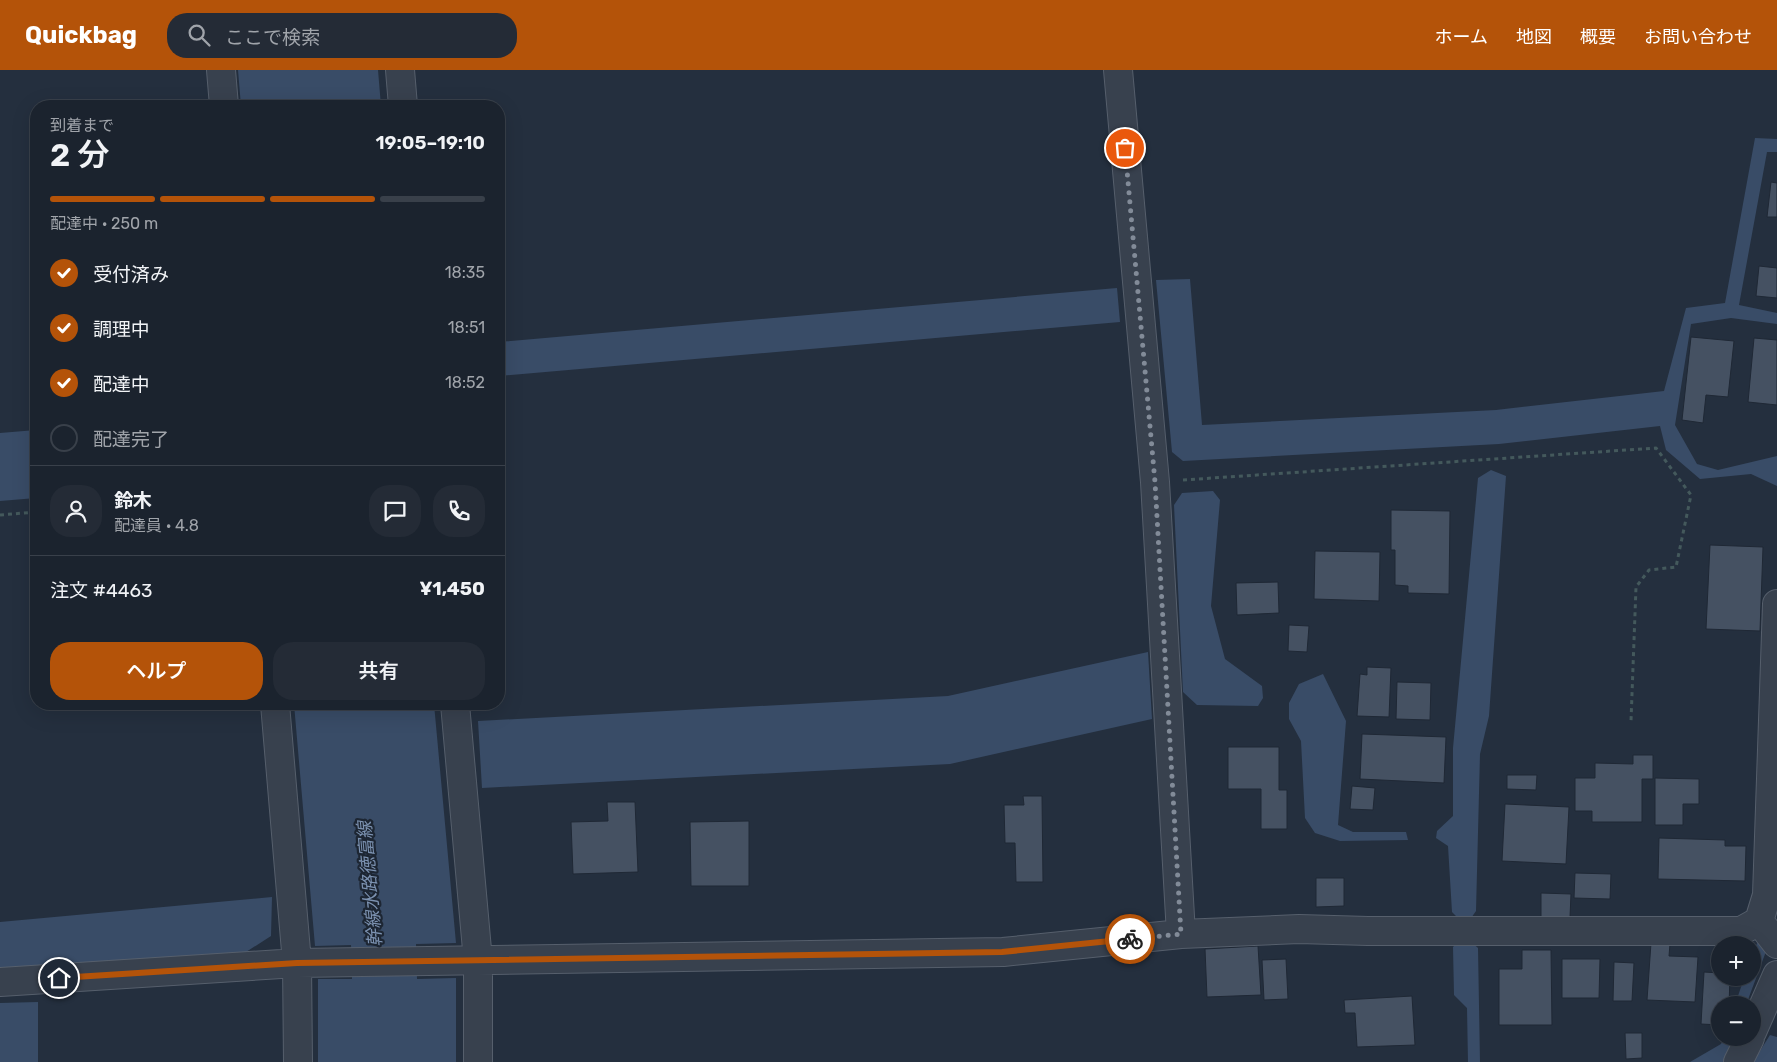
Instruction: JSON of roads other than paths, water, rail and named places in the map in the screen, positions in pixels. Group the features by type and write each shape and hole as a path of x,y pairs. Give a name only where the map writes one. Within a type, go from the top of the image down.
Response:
{"street":[{"path":"221,70 224,100"},
{"path":"400,70 402,100"},
{"path":"1118,70 1155,482 1181,934"},
{"path":"0,982 297,963 1002,952 1181,934 1299,929 1368,932 1766,930 1777,604"},
{"path":"276,710 297,963 298,1062"},
{"path":"457,710 478,961 478,1062"},
{"path":"1761,1011 1777,975"}],"water":[{"path":"238,70 378,70 380,100 240,100"},
{"path":"1755,138 1777,139 1777,152 1767,152 1739,305 1777,313 1777,324 1731,318 1691,324 1675,425 1697,464 1718,470 1777,456 1777,486 1751,474 1700,479 1666,450 1660,426 1499,444 1183,461 1172,452 1156,280 1190,279 1202,425 1496,410 1664,391 1686,308 1725,303"},
{"path":"1117,288 1120,322 505,375 505,341"},
{"path":"30,430 30,498 0,501 0,433"},
{"path":"1491,470 1506,476 1489,716 1480,754 1476,911 1469,921 1469,940 1478,948 1480,1062 1468,1062 1467,1008 1454,995 1453,947 1461,939 1459,919 1452,912 1448,846 1436,838 1437,831 1453,816 1453,748 1478,478"},
{"path":"1213,491 1220,500 1211,606 1225,659 1262,686 1263,698 1258,706 1197,705 1183,692 1174,505 1182,493"},
{"path":"1148,652 1152,719 950,764 482,788 478,721 948,696"},
{"path":"1323,674 1346,721 1338,825 1353,832 1406,832 1408,840 1340,841 1315,833 1305,818 1301,741 1289,719 1289,703 1299,684"},
{"name":"幹線水路徳富線","path":"295,710 435,710 456,943 416,944 417,979 456,978 456,1062 318,1062 318,979 352,979 351,945 315,946"},
{"path":"272,897 271,936 246,952 0,970 0,922"},
{"path":"1777,922 1761,965 1761,938"},
{"path":"1741,986 1753,986 1749,996 1738,996"},
{"path":"38,1002 38,1062 0,1062 0,1003"},
{"path":"1770,1035 1777,1037 1777,1062 1753,1062"},
{"path":"1718,1046 1731,1046 1728,1052 1746,1062 1690,1062"}]}
